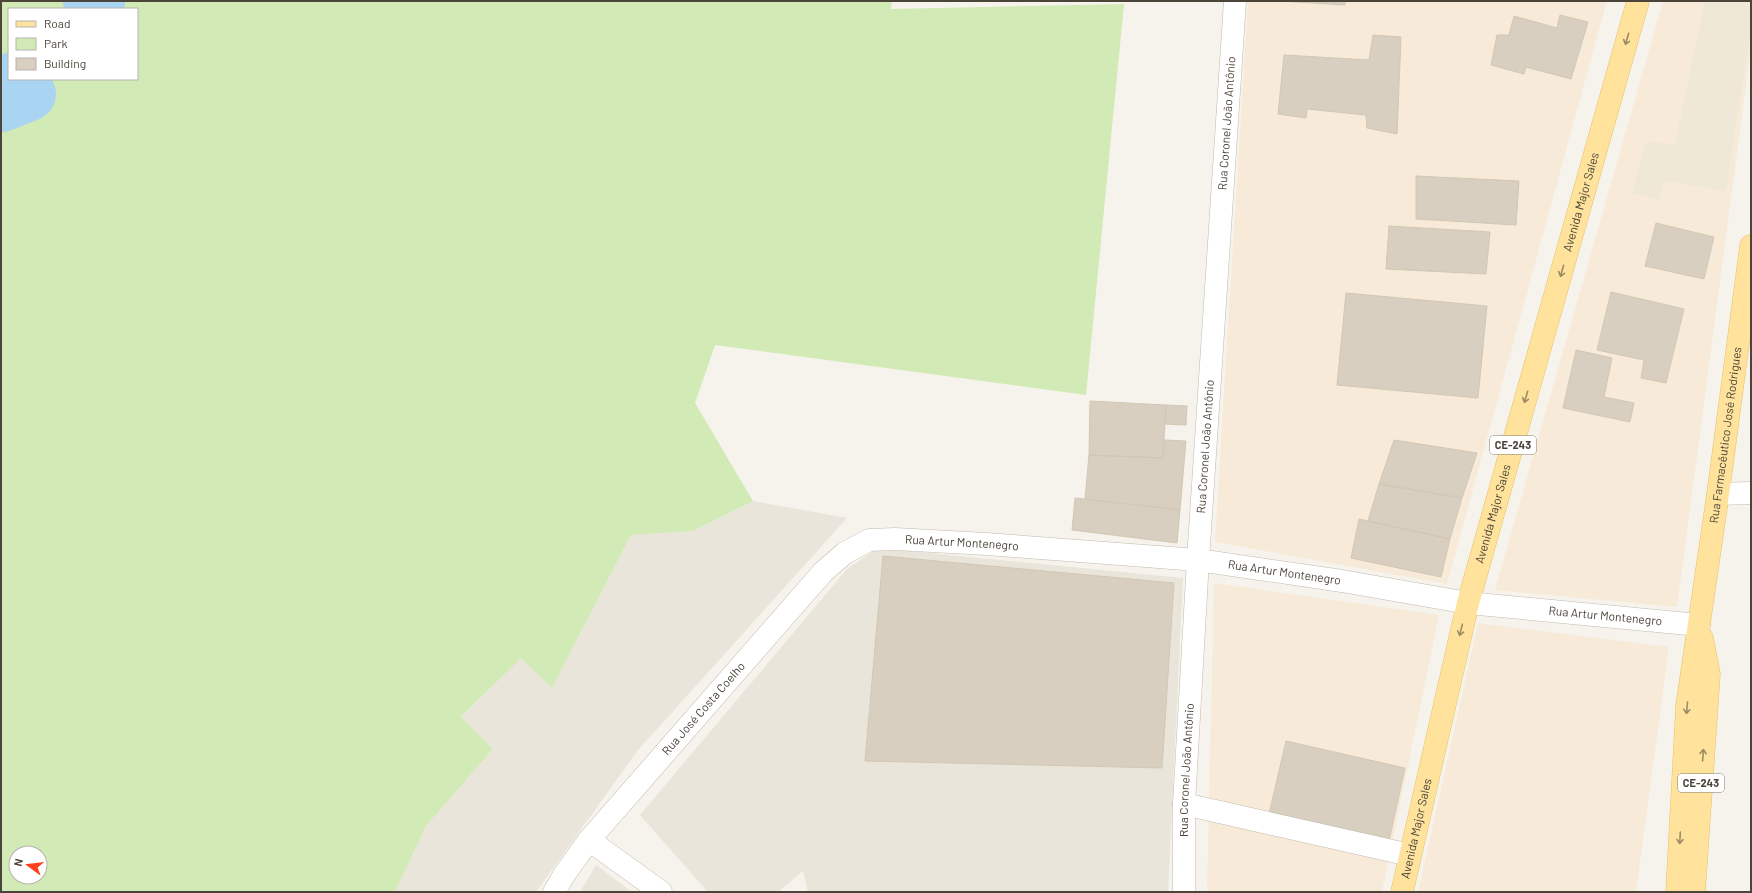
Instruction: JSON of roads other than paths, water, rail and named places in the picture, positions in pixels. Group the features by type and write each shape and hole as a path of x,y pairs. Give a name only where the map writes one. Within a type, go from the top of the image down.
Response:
{"main road":[{"name":"Avenida Major Sales","path":"1402,892 1468,603 1638,1"},
{"name":"Rua Farmacêutico José Rodrigues","path":"1677,892 1687,706 1718,494 1751,246"},
{"name":"Rua Farmacêutico José Rodrigues","path":"1694,892 1709,674 1699,625"}],"street":[{"name":"Rua Coronel João Antônio","path":"1184,892 1184,804 1198,560 1235,1"},
{"path":"1718,494 1751,493"},
{"name":"Rua Artur Montenegro","path":"869,540 895,539 986,544 1198,560 1342,580 1468,603 1699,625"},
{"name":"Rua José Costa Coelho","path":"554,892 589,840 823,572 845,553 869,540"},
{"path":"1184,804 1410,855"},
{"path":"589,840 661,892"}],"waterway":[{"path":"90,1 92,5 98,1"},
{"path":"1,105 29,94 14,80"}]}
